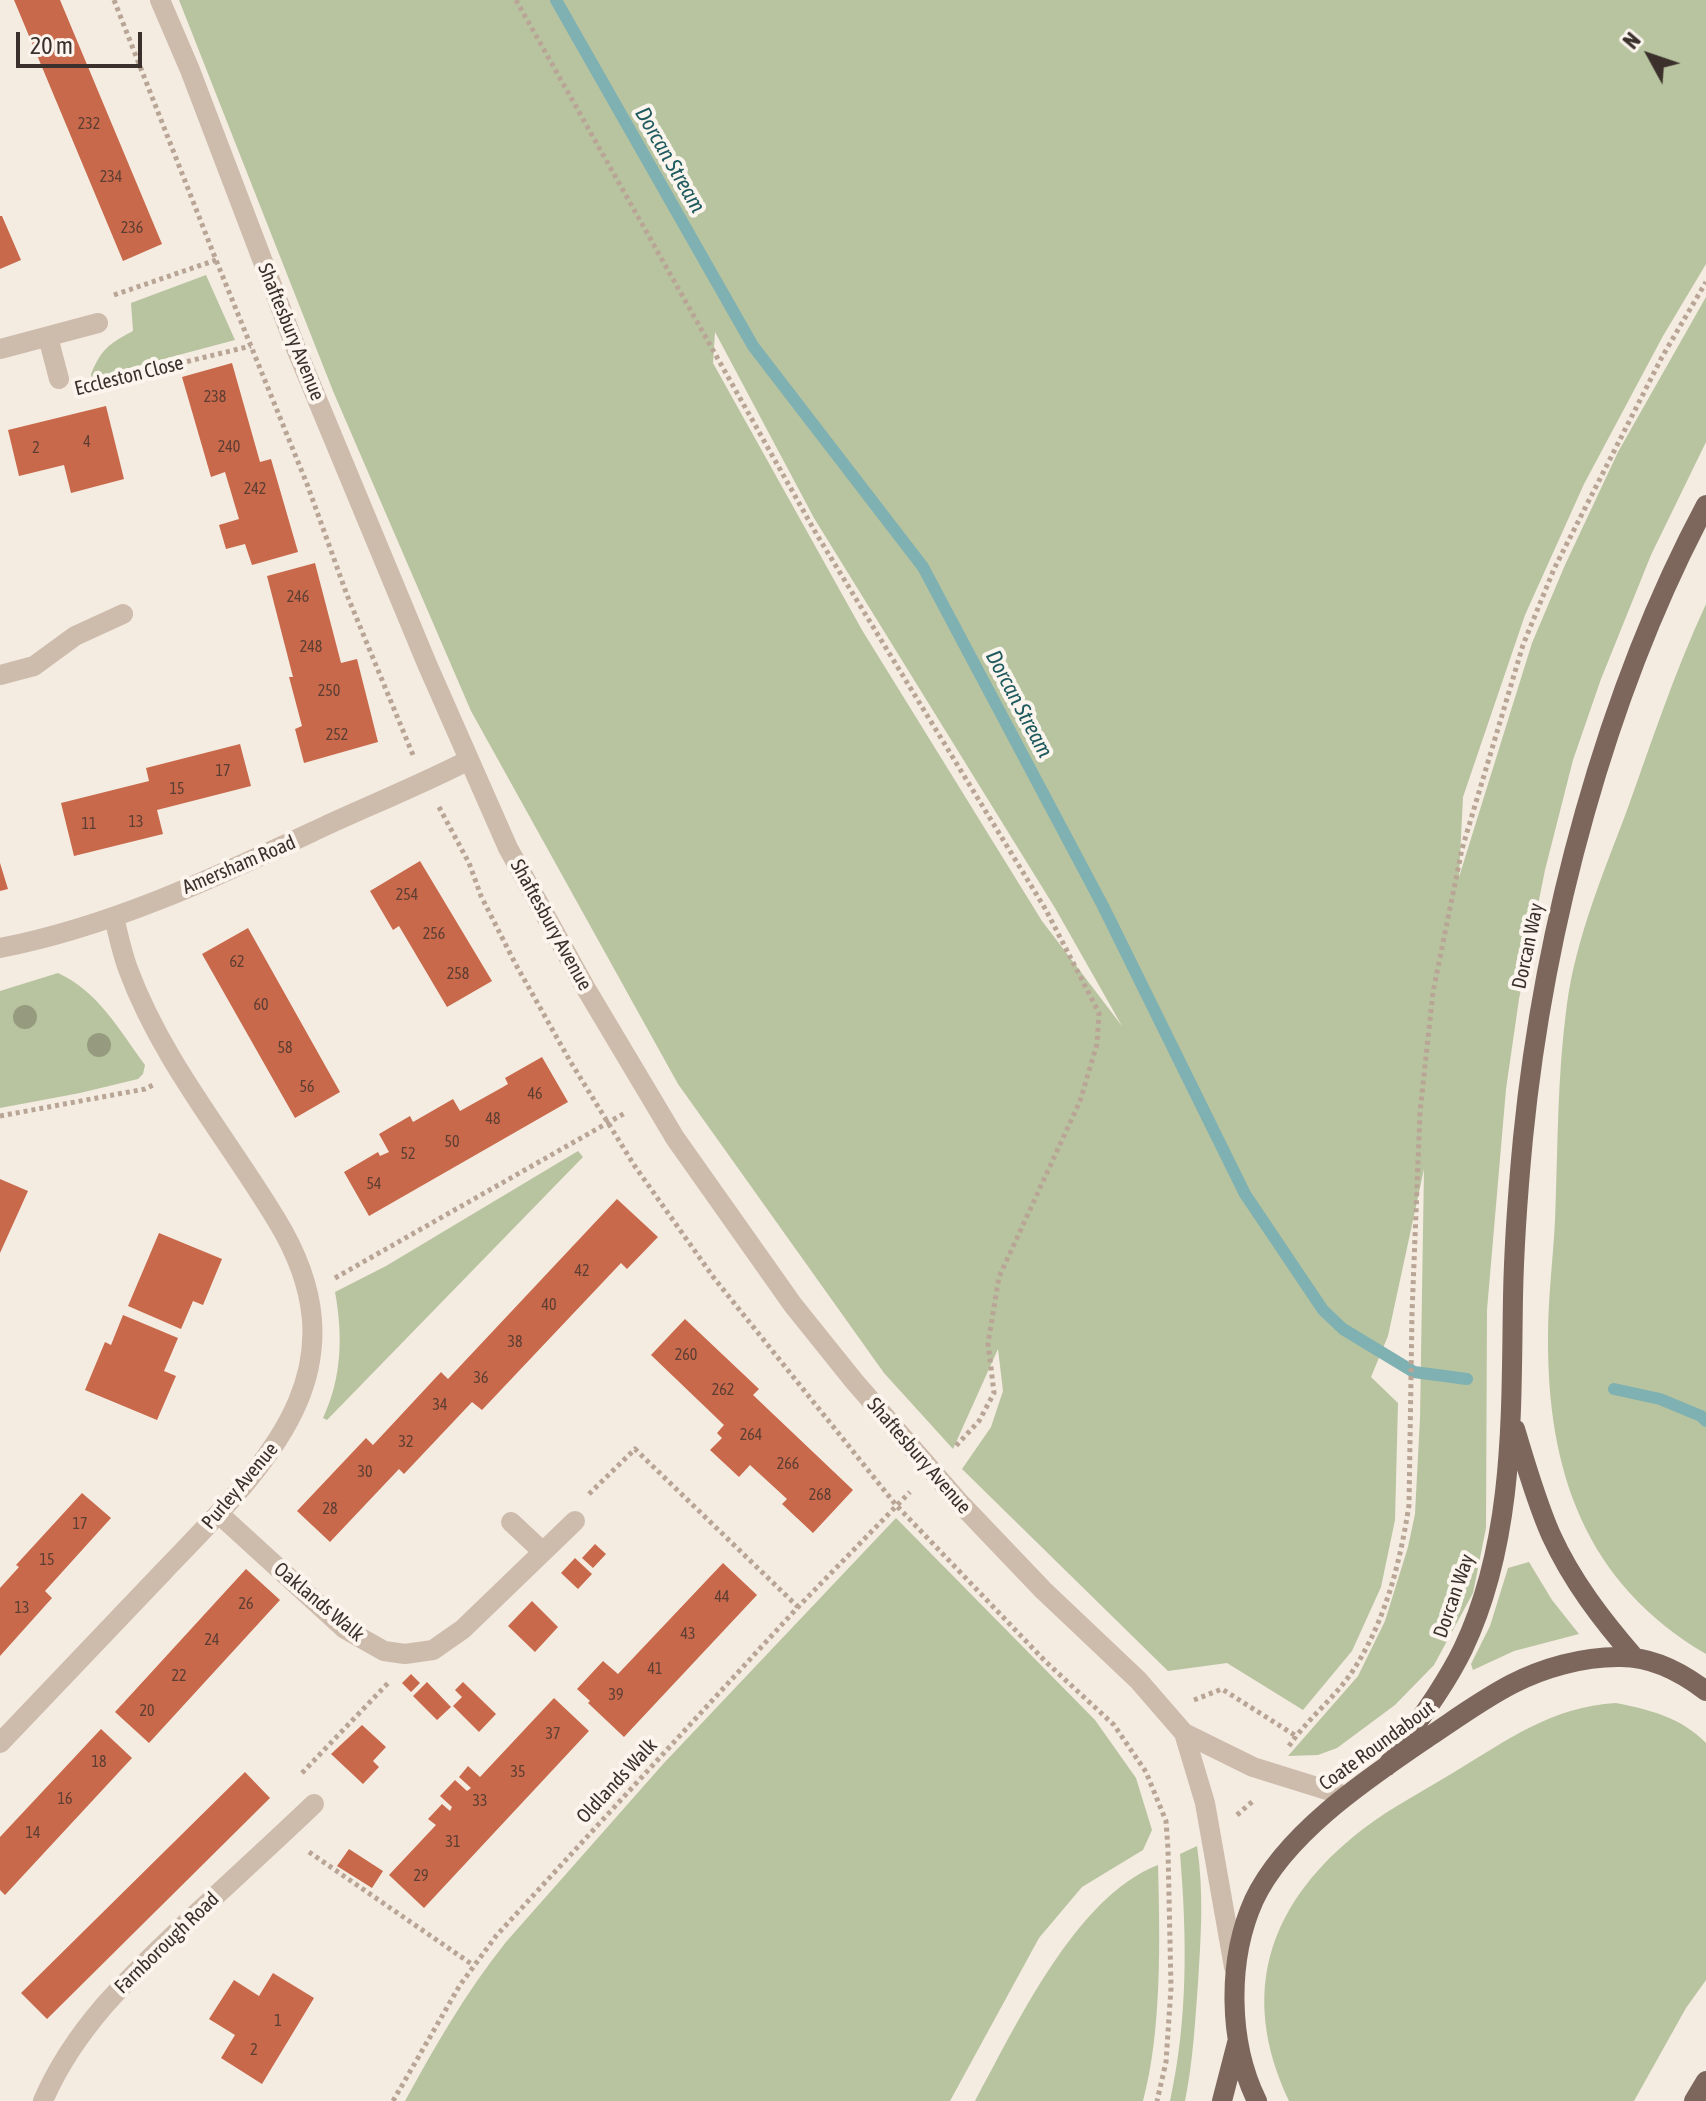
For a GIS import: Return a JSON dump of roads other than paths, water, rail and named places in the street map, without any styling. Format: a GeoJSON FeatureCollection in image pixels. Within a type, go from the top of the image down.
{"type":"FeatureCollection","features":[{"type":"Feature","properties":{"kind":"main road","name":"Dorcan Way"},"geometry":{"type":"LineString","coordinates":[[1387,1766],[1451,1670],[1477,1614],[1488,1580],[1499,1526],[1512,1422],[1513,1292],[1523,1139],[1549,957],[1601,761],[1626,687],[1659,604],[1706,505]]}},
{"type":"Feature","properties":{"kind":"main road","name":"Dorcan Way"},"geometry":{"type":"LineString","coordinates":[[1512,1422],[1544,1517],[1562,1557],[1586,1598],[1635,1658]]}},
{"type":"Feature","properties":{"kind":"main road","name":"Coate Roundabout"},"geometry":{"type":"LineString","coordinates":[[1257,2101],[1238,2038],[1234,2002],[1235,1978],[1246,1921],[1271,1872],[1346,1796],[1488,1698],[1514,1683],[1573,1662],[1619,1656],[1635,1658],[1676,1670],[1706,1691]]}},
{"type":"Feature","properties":{"kind":"main road"},"geometry":{"type":"LineString","coordinates":[[1676,1670],[1706,1679]]}},
{"type":"Feature","properties":{"kind":"main road"},"geometry":{"type":"LineString","coordinates":[[1222,2101],[1238,2038]]}},
{"type":"Feature","properties":{"kind":"main road"},"geometry":{"type":"LineString","coordinates":[[1694,2101],[1706,2081]]}},
{"type":"Feature","properties":{"kind":"street","name":"Shaftesbury Avenue"},"geometry":{"type":"LineString","coordinates":[[160,0],[190,70],[297,351],[508,848],[650,1098],[720,1205],[793,1305],[931,1471],[1043,1590],[1167,1711],[1184,1733],[1208,1815],[1235,1978]]}},
{"type":"Feature","properties":{"kind":"street"},"geometry":{"type":"LineString","coordinates":[[0,349],[98,323]]}},
{"type":"Feature","properties":{"kind":"street","name":"Eccleston Close"},"geometry":{"type":"LineString","coordinates":[[48,337],[59,379]]}},
{"type":"Feature","properties":{"kind":"street"},"geometry":{"type":"LineString","coordinates":[[0,675],[34,666],[75,636],[123,614]]}},
{"type":"Feature","properties":{"kind":"street","name":"Amersham Road"},"geometry":{"type":"LineString","coordinates":[[0,948],[36,941],[114,917],[236,868],[469,760]]}},
{"type":"Feature","properties":{"kind":"street","name":"Purley Avenue"},"geometry":{"type":"LineString","coordinates":[[0,1743],[219,1514],[270,1454],[293,1417],[314,1341],[306,1288],[295,1257],[278,1221],[179,1071],[155,1028],[127,967],[114,917]]}},
{"type":"Feature","properties":{"kind":"street","name":"Oaklands Walk"},"geometry":{"type":"LineString","coordinates":[[219,1514],[345,1629],[384,1651],[416,1653],[433,1650],[463,1629],[543,1552]]}},
{"type":"Feature","properties":{"kind":"street"},"geometry":{"type":"LineString","coordinates":[[511,1522],[543,1552],[575,1521]]}},
{"type":"Feature","properties":{"kind":"street","name":"Shaftesbury Avenue"},"geometry":{"type":"LineString","coordinates":[[1184,1733],[1253,1767],[1346,1796]]}},
{"type":"Feature","properties":{"kind":"street","name":"Farnborough Road"},"geometry":{"type":"LineString","coordinates":[[43,2101],[66,2055],[124,1982],[314,1804]]}},
{"type":"Feature","properties":{"kind":"waterway","name":"Dorcan Stream"},"geometry":{"type":"LineString","coordinates":[[556,0],[753,346],[923,567],[1103,906],[1245,1194],[1323,1310],[1343,1329],[1414,1372],[1467,1379]]}},
{"type":"Feature","properties":{"kind":"waterway","name":"Dorcan Stream"},"geometry":{"type":"LineString","coordinates":[[1614,1389],[1660,1399],[1706,1421]]}}]}
